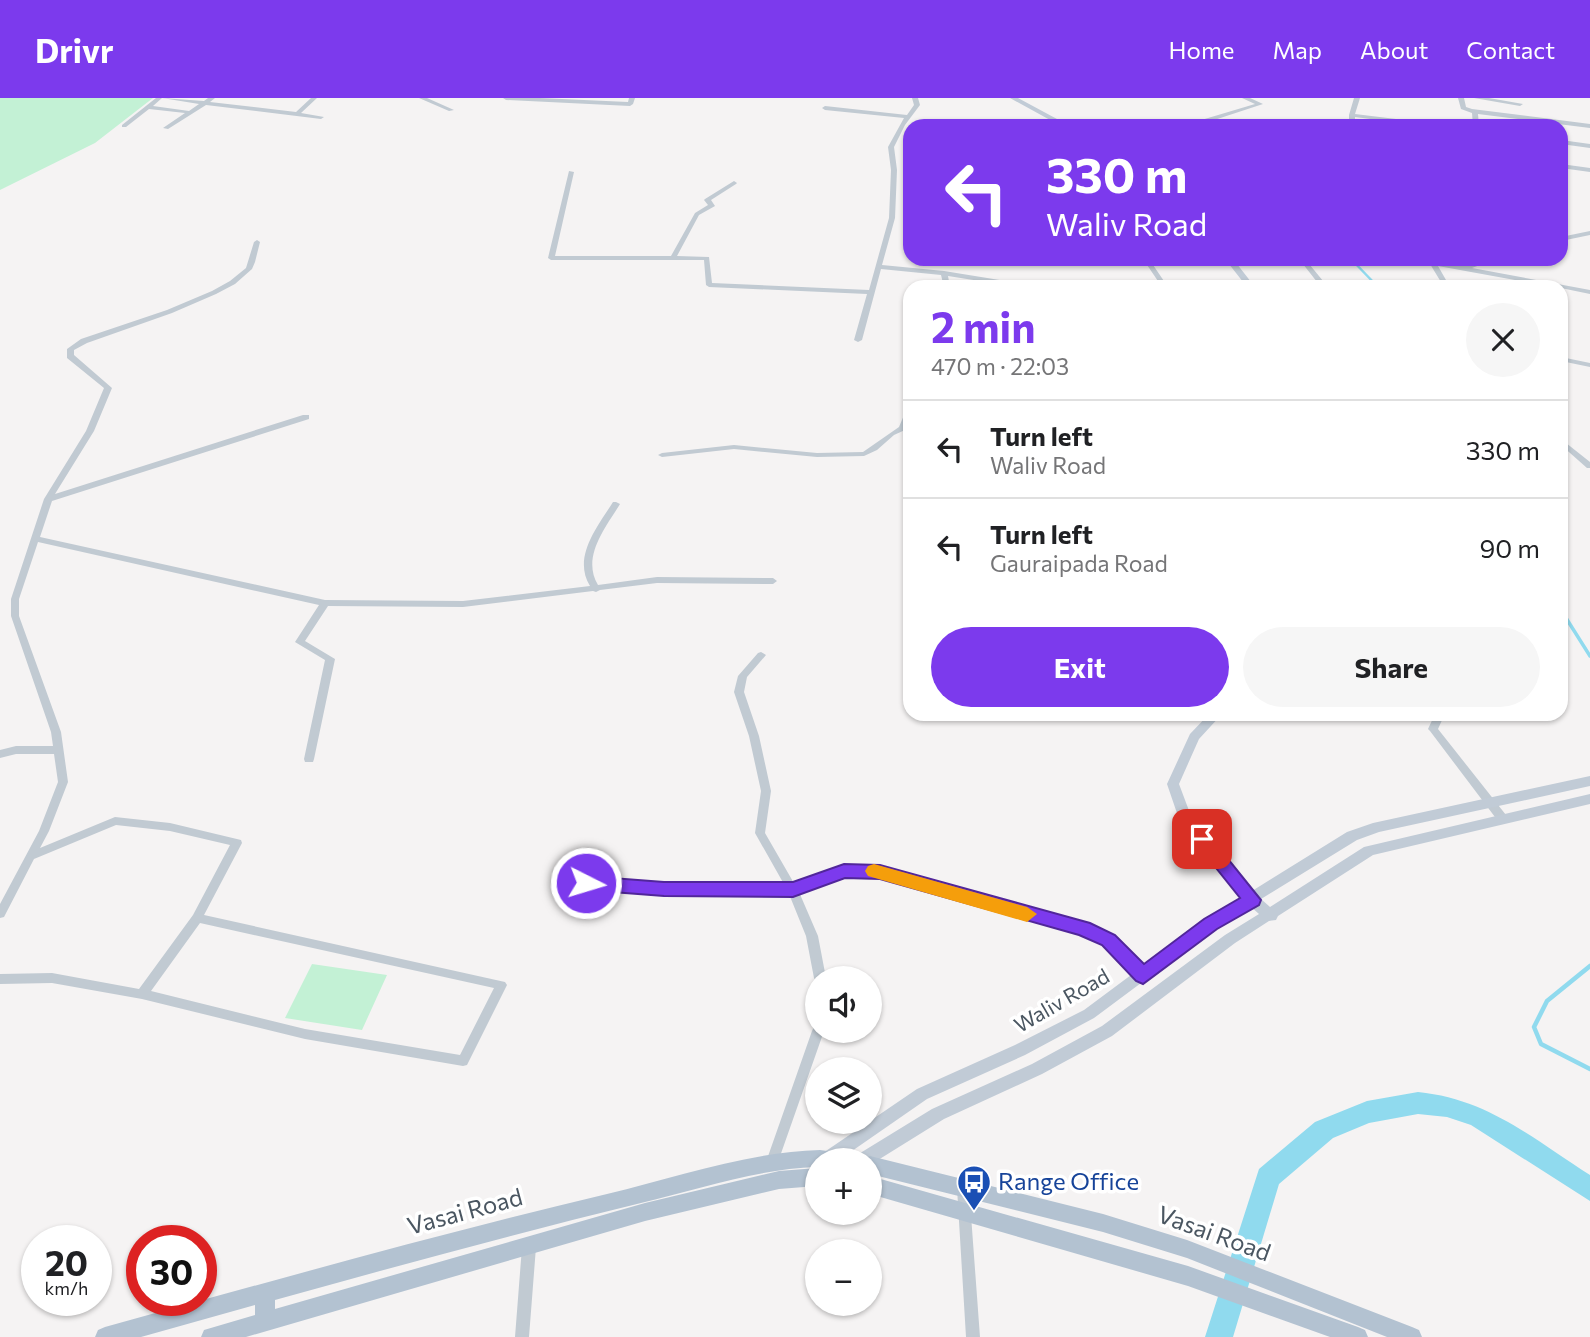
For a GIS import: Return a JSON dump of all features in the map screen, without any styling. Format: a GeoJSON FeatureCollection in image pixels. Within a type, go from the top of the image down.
{"type":"FeatureCollection","features":[{"type":"Feature","properties":{"kind":"main road"},"geometry":{"type":"LineString","coordinates":[[1017,98],[1054,119]]}},
{"type":"Feature","properties":{"kind":"main road"},"geometry":{"type":"LineString","coordinates":[[1234,266],[1246,280]]}},
{"type":"Feature","properties":{"kind":"main road"},"geometry":{"type":"LineString","coordinates":[[1209,721],[1194,737],[1173,784],[1185,818],[1252,900],[1270,916]]}},
{"type":"Feature","properties":{"kind":"main road","name":"Waliv Road"},"geometry":{"type":"LineString","coordinates":[[849,1148],[922,1094],[1020,1050],[1089,1014],[1210,924],[1352,836],[1489,802],[1590,781]]}},
{"type":"Feature","properties":{"kind":"main road"},"geometry":{"type":"LineString","coordinates":[[882,1148],[938,1114],[1037,1069],[1107,1031],[1230,939],[1369,851],[1590,799]]}},
{"type":"Feature","properties":{"kind":"main road","name":"Vasai Road"},"geometry":{"type":"LineString","coordinates":[[105,1337],[580,1208],[772,1163],[805,1166]]}},
{"type":"Feature","properties":{"kind":"main road","name":"Vasai Road"},"geometry":{"type":"LineString","coordinates":[[882,1168],[1103,1223],[1187,1249],[1358,1337]]}},
{"type":"Feature","properties":{"kind":"main road"},"geometry":{"type":"LineString","coordinates":[[211,1337],[645,1212],[805,1173]]}},
{"type":"Feature","properties":{"kind":"main road","name":"Vasai Road"},"geometry":{"type":"LineString","coordinates":[[882,1188],[965,1210],[1329,1320],[1412,1337]]}},
{"type":"Feature","properties":{"kind":"main road"},"geometry":{"type":"LineString","coordinates":[[264,1322],[266,1293]]}},
{"type":"Feature","properties":{"kind":"street"},"geometry":{"type":"LineString","coordinates":[[124,125],[159,98]]}},
{"type":"Feature","properties":{"kind":"street"},"geometry":{"type":"LineString","coordinates":[[165,98],[321,117]]}},
{"type":"Feature","properties":{"kind":"street"},"geometry":{"type":"LineString","coordinates":[[166,128],[212,98]]}},
{"type":"Feature","properties":{"kind":"street"},"geometry":{"type":"LineString","coordinates":[[296,115],[314,98]]}},
{"type":"Feature","properties":{"kind":"street"},"geometry":{"type":"LineString","coordinates":[[422,98],[451,110]]}},
{"type":"Feature","properties":{"kind":"street"},"geometry":{"type":"LineString","coordinates":[[506,98],[630,104],[632,98]]}},
{"type":"Feature","properties":{"kind":"street"},"geometry":{"type":"LineString","coordinates":[[824,108],[908,117],[918,105],[915,98]]}},
{"type":"Feature","properties":{"kind":"street"},"geometry":{"type":"LineString","coordinates":[[1212,119],[1260,104],[1245,98]]}},
{"type":"Feature","properties":{"kind":"street"},"geometry":{"type":"LineString","coordinates":[[1352,119],[1357,98]]}},
{"type":"Feature","properties":{"kind":"street"},"geometry":{"type":"LineString","coordinates":[[1461,98],[1463,108],[1536,119]]}},
{"type":"Feature","properties":{"kind":"street"},"geometry":{"type":"LineString","coordinates":[[1477,98],[1520,104]]}},
{"type":"Feature","properties":{"kind":"street"},"geometry":{"type":"LineString","coordinates":[[149,107],[188,112]]}},
{"type":"Feature","properties":{"kind":"street"},"geometry":{"type":"LineString","coordinates":[[1475,111],[1476,119]]}},
{"type":"Feature","properties":{"kind":"street"},"geometry":{"type":"LineString","coordinates":[[1352,115],[1383,119]]}},
{"type":"Feature","properties":{"kind":"street"},"geometry":{"type":"LineString","coordinates":[[1568,123],[1590,126]]}},
{"type":"Feature","properties":{"kind":"street"},"geometry":{"type":"LineString","coordinates":[[858,340],[892,218],[894,170],[891,147],[903,126]]}},
{"type":"Feature","properties":{"kind":"street"},"geometry":{"type":"LineString","coordinates":[[1568,143],[1590,146]]}},
{"type":"Feature","properties":{"kind":"street"},"geometry":{"type":"LineString","coordinates":[[1568,167],[1590,170]]}},
{"type":"Feature","properties":{"kind":"street"},"geometry":{"type":"LineString","coordinates":[[572,172],[551,258],[707,258],[709,285],[872,292]]}},
{"type":"Feature","properties":{"kind":"street"},"geometry":{"type":"LineString","coordinates":[[673,258],[697,214],[712,206],[707,200],[734,183]]}},
{"type":"Feature","properties":{"kind":"street"},"geometry":{"type":"LineString","coordinates":[[1568,238],[1590,233]]}},
{"type":"Feature","properties":{"kind":"street"},"geometry":{"type":"LineString","coordinates":[[0,914],[31,856],[63,782],[56,732],[15,616],[15,599],[48,499],[90,431],[108,388],[70,356],[71,349],[84,341],[209,294],[234,281],[247,271],[257,242]]}},
{"type":"Feature","properties":{"kind":"street"},"geometry":{"type":"LineString","coordinates":[[1308,266],[1320,280]]}},
{"type":"Feature","properties":{"kind":"street"},"geometry":{"type":"LineString","coordinates":[[1452,266],[1527,280]]}},
{"type":"Feature","properties":{"kind":"street"},"geometry":{"type":"LineString","coordinates":[[1464,268],[1470,266]]}},
{"type":"Feature","properties":{"kind":"street"},"geometry":{"type":"LineString","coordinates":[[879,267],[987,280]]}},
{"type":"Feature","properties":{"kind":"street"},"geometry":{"type":"LineString","coordinates":[[944,273],[946,280]]}},
{"type":"Feature","properties":{"kind":"street"},"geometry":{"type":"LineString","coordinates":[[1568,288],[1590,292]]}},
{"type":"Feature","properties":{"kind":"street"},"geometry":{"type":"LineString","coordinates":[[1568,360],[1590,365]]}},
{"type":"Feature","properties":{"kind":"street"},"geometry":{"type":"LineString","coordinates":[[48,499],[306,417]]}},
{"type":"Feature","properties":{"kind":"street"},"geometry":{"type":"LineString","coordinates":[[662,455],[734,447],[817,455],[864,454],[872,451],[889,433],[903,426]]}},
{"type":"Feature","properties":{"kind":"street"},"geometry":{"type":"LineString","coordinates":[[1568,447],[1588,464]]}},
{"type":"Feature","properties":{"kind":"street"},"geometry":{"type":"LineString","coordinates":[[596,589],[586,570],[588,553],[616,504]]}},
{"type":"Feature","properties":{"kind":"street"},"geometry":{"type":"LineString","coordinates":[[37,539],[325,603],[463,604],[657,580],[773,582]]}},
{"type":"Feature","properties":{"kind":"street"},"geometry":{"type":"LineString","coordinates":[[309,759],[330,659],[300,642],[325,603]]}},
{"type":"Feature","properties":{"kind":"street"},"geometry":{"type":"LineString","coordinates":[[761,655],[743,676],[739,692],[754,736],[766,791],[760,833],[793,890],[812,936],[818,966]]}},
{"type":"Feature","properties":{"kind":"street"},"geometry":{"type":"LineString","coordinates":[[1437,721],[1433,729],[1503,818]]}},
{"type":"Feature","properties":{"kind":"street"},"geometry":{"type":"LineString","coordinates":[[0,754],[16,750],[59,750]]}},
{"type":"Feature","properties":{"kind":"street"},"geometry":{"type":"LineString","coordinates":[[31,856],[115,821],[170,827],[237,843],[197,918],[142,994]]}},
{"type":"Feature","properties":{"kind":"street"},"geometry":{"type":"LineString","coordinates":[[586,883],[664,889],[793,890],[844,871],[880,872],[1084,929],[1109,940],[1143,976]]}},
{"type":"Feature","properties":{"kind":"street"},"geometry":{"type":"LineString","coordinates":[[0,979],[52,978],[142,994],[305,1034],[463,1061],[501,985],[197,918]]}},
{"type":"Feature","properties":{"kind":"street"},"geometry":{"type":"LineString","coordinates":[[772,1163],[814,1043]]}},
{"type":"Feature","properties":{"kind":"street"},"geometry":{"type":"LineString","coordinates":[[964,1188],[973,1337]]}},
{"type":"Feature","properties":{"kind":"street"},"geometry":{"type":"LineString","coordinates":[[522,1337],[529,1247]]}},
{"type":"Feature","properties":{"kind":"green space"},"geometry":{"type":"Polygon","coordinates":[[[0,98],[153,98],[95,143],[0,190],[0,98]]]}},
{"type":"Feature","properties":{"kind":"green space"},"geometry":{"type":"Polygon","coordinates":[[[312,964],[387,975],[362,1030],[285,1018],[312,964]]]}},
{"type":"Feature","properties":{"kind":"waterway"},"geometry":{"type":"LineString","coordinates":[[1358,266],[1371,280]]}},
{"type":"Feature","properties":{"kind":"waterway"},"geometry":{"type":"LineString","coordinates":[[1568,621],[1590,656]]}},
{"type":"Feature","properties":{"kind":"waterway"},"geometry":{"type":"LineString","coordinates":[[1590,966],[1547,1001],[1534,1027],[1541,1044],[1590,1069]]}},
{"type":"Feature","properties":{"kind":"waterway"},"geometry":{"type":"LineString","coordinates":[[1219,1337],[1268,1177],[1324,1130],[1367,1112],[1418,1103],[1447,1106],[1478,1116],[1590,1189]]}},
{"type":"Feature","properties":{"kind":"waterway"},"geometry":{"type":"LineString","coordinates":[[1583,1184],[1590,1182]]}},
{"type":"Feature","properties":{"kind":"slow traffic"},"geometry":{"type":"LineString","coordinates":[[874,871],[1027,914]]}},
{"type":"Feature","properties":{"kind":"place","name":"Range Office"},"geometry":{"type":"Point","coordinates":[974,1212]}},
{"type":"Feature","properties":{"kind":"route"},"geometry":{"type":"LineString","coordinates":[[586,883],[664,889],[793,890],[844,871],[862,869],[880,872],[1084,929],[1109,940],[1143,976],[1210,924],[1252,900],[1202,839]]}}]}
